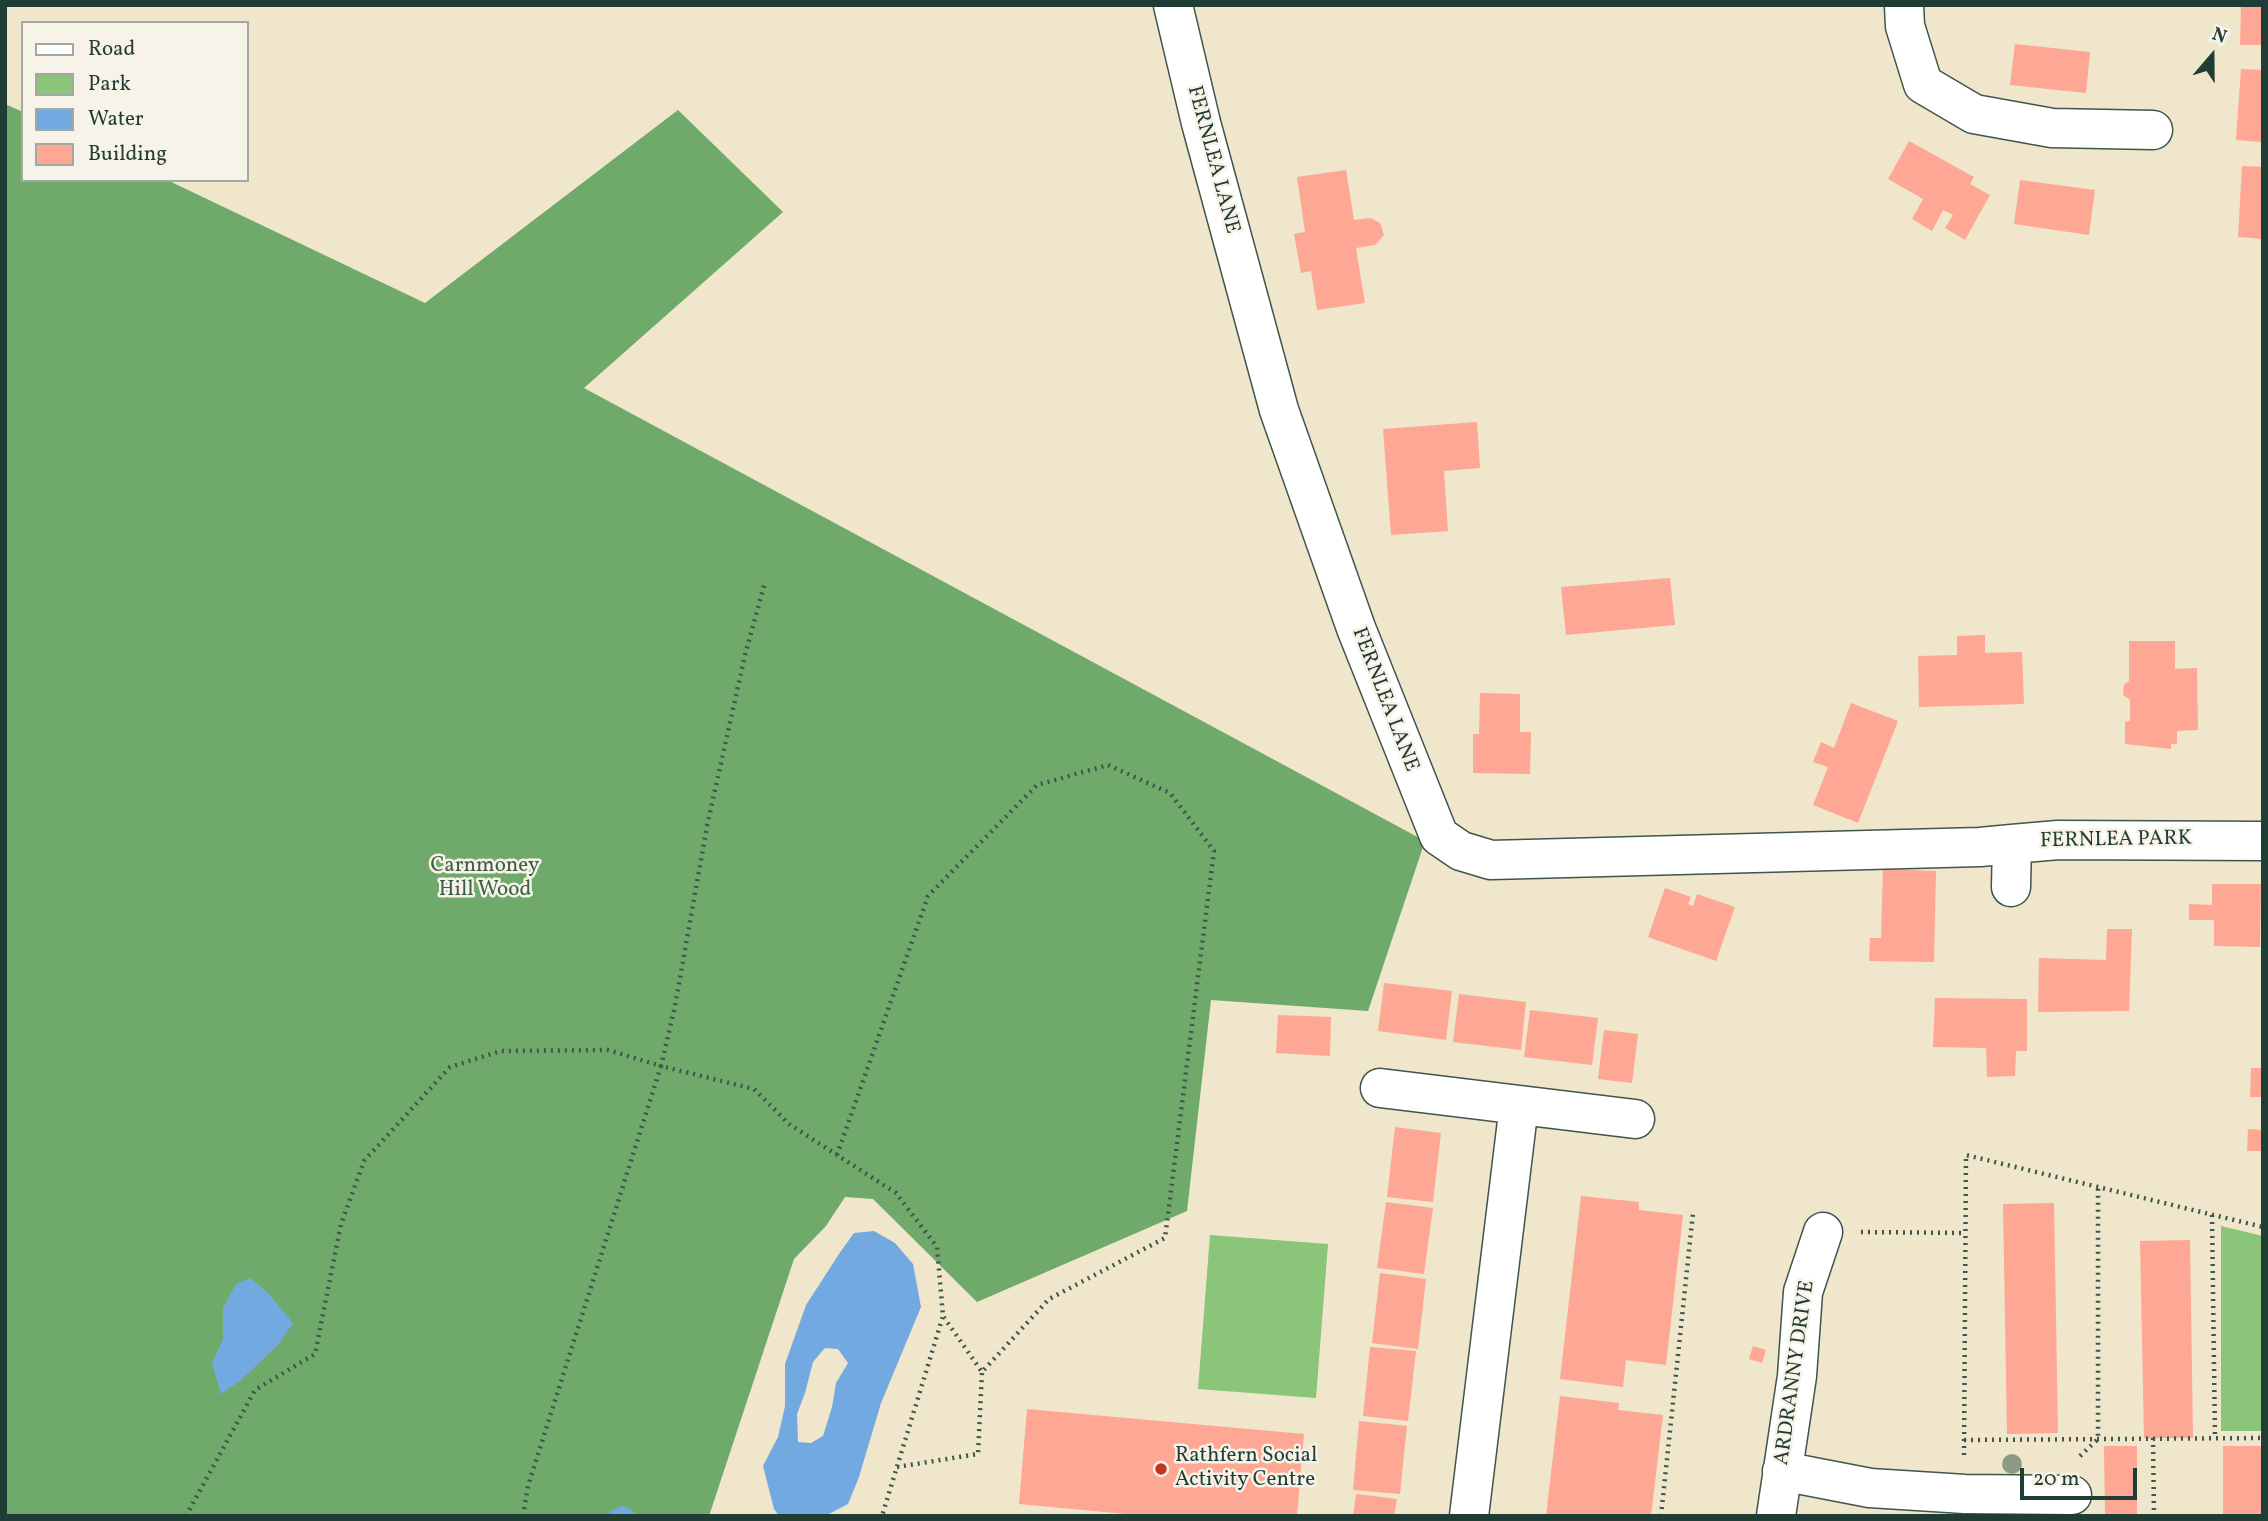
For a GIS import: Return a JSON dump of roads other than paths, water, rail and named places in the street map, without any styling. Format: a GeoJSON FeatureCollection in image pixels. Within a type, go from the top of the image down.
{"type":"FeatureCollection","features":[{"type":"Feature","properties":{"kind":"street","name":"FERNLEA LANE"},"geometry":{"type":"LineString","coordinates":[[1173,5],[1201,123],[1279,410],[1356,628],[1439,836],[1461,851],[1491,860],[2012,844]]}},
{"type":"Feature","properties":{"kind":"street"},"geometry":{"type":"LineString","coordinates":[[1904,5],[1905,26],[1923,84],[1974,114],[2052,128],[2153,130]]}},
{"type":"Feature","properties":{"kind":"street","name":"FERNLEA PARK"},"geometry":{"type":"LineString","coordinates":[[2011,887],[2012,844],[2059,840],[2263,841]]}},
{"type":"Feature","properties":{"kind":"street"},"geometry":{"type":"LineString","coordinates":[[1380,1088],[1635,1119]]}},
{"type":"Feature","properties":{"kind":"street"},"geometry":{"type":"LineString","coordinates":[[1469,1516],[1518,1105]]}},
{"type":"Feature","properties":{"kind":"street","name":"ARDRANNY DRIVE"},"geometry":{"type":"LineString","coordinates":[[1776,1516],[1797,1376],[1803,1292],[1822,1231]]}},
{"type":"Feature","properties":{"kind":"street"},"geometry":{"type":"LineString","coordinates":[[1782,1471],[1870,1488],[1965,1494],[2079,1479]]}},
{"type":"Feature","properties":{"kind":"water"},"geometry":{"type":"Polygon","coordinates":[[[874,1231],[895,1243],[913,1264],[921,1307],[881,1403],[848,1504],[825,1516],[779,1516],[774,1509],[763,1466],[778,1437],[785,1406],[785,1364],[806,1305],[854,1233],[874,1231]],[[825,1348],[813,1362],[797,1414],[798,1442],[811,1443],[823,1436],[836,1383],[848,1363],[838,1349],[825,1348]]]}},
{"type":"Feature","properties":{"kind":"water"},"geometry":{"type":"Polygon","coordinates":[[[250,1278],[268,1293],[293,1323],[278,1345],[240,1381],[221,1394],[212,1363],[223,1339],[223,1308],[236,1284],[250,1278]]]}},
{"type":"Feature","properties":{"kind":"water"},"geometry":{"type":"Polygon","coordinates":[[[622,1506],[630,1508],[637,1516],[607,1516],[612,1510],[622,1506]]]}},
{"type":"Feature","properties":{"kind":"place","name":"Rathfern Social Activity Centre"},"geometry":{"type":"Point","coordinates":[1161,1469]}},
{"type":"Feature","properties":{"kind":"park label","name":"Carnmoney Hill Wood"},"geometry":{"type":"Point","coordinates":[485,879]}}]}
